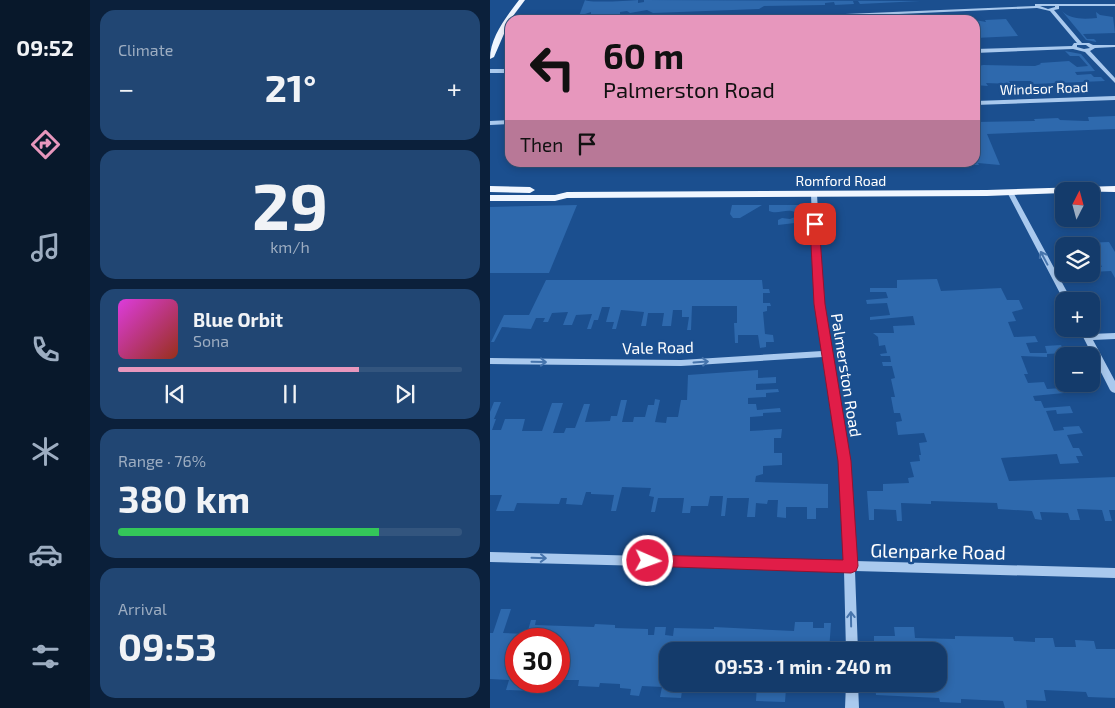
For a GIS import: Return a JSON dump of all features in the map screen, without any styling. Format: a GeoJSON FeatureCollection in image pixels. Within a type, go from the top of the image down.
{"type":"FeatureCollection","features":[{"type":"Feature","properties":{"kind":"main road"},"geometry":{"type":"LineString","coordinates":[[512,15],[522,0]]}},
{"type":"Feature","properties":{"kind":"main road"},"geometry":{"type":"LineString","coordinates":[[490,57],[505,26]]}},
{"type":"Feature","properties":{"kind":"main road","name":"Romford Road"},"geometry":{"type":"LineString","coordinates":[[490,189],[558,191],[567,195]]}},
{"type":"Feature","properties":{"kind":"main road","name":"Romford Road"},"geometry":{"type":"LineString","coordinates":[[490,198],[555,198],[567,195],[1011,195],[1115,189]]}},
{"type":"Feature","properties":{"kind":"street"},"geometry":{"type":"LineString","coordinates":[[1037,7],[1044,2],[1054,8],[1081,44]]}},
{"type":"Feature","properties":{"kind":"street"},"geometry":{"type":"LineString","coordinates":[[847,15],[1115,4]]}},
{"type":"Feature","properties":{"kind":"street"},"geometry":{"type":"LineString","coordinates":[[1074,47],[1081,44],[1115,46]]}},
{"type":"Feature","properties":{"kind":"street"},"geometry":{"type":"LineString","coordinates":[[1087,51],[1092,49],[1092,46]]}},
{"type":"Feature","properties":{"kind":"street"},"geometry":{"type":"LineString","coordinates":[[980,51],[1074,47],[1087,51],[1115,82]]}},
{"type":"Feature","properties":{"kind":"street"},"geometry":{"type":"LineString","coordinates":[[490,71],[505,71]]}},
{"type":"Feature","properties":{"kind":"street","name":"Windsor Road"},"geometry":{"type":"LineString","coordinates":[[980,103],[1115,98]]}},
{"type":"Feature","properties":{"kind":"street"},"geometry":{"type":"LineString","coordinates":[[490,123],[505,122]]}},
{"type":"Feature","properties":{"kind":"street","name":"Palmerston Road"},"geometry":{"type":"LineString","coordinates":[[814,194],[820,304],[826,354],[845,461],[851,566],[852,642]]}},
{"type":"Feature","properties":{"kind":"street"},"geometry":{"type":"LineString","coordinates":[[1011,195],[1063,292]]}},
{"type":"Feature","properties":{"kind":"street"},"geometry":{"type":"LineString","coordinates":[[1100,334],[1115,336]]}},
{"type":"Feature","properties":{"kind":"street"},"geometry":{"type":"LineString","coordinates":[[1087,337],[1115,390]]}},
{"type":"Feature","properties":{"kind":"street","name":"Vale Road"},"geometry":{"type":"LineString","coordinates":[[490,362],[681,363],[826,354]]}},
{"type":"Feature","properties":{"kind":"street","name":"Glenparke Road"},"geometry":{"type":"LineString","coordinates":[[490,557],[1115,573]]}},
{"type":"Feature","properties":{"kind":"street"},"geometry":{"type":"LineString","coordinates":[[852,692],[852,708]]}},
{"type":"Feature","properties":{"kind":"shaded area"},"geometry":{"type":"Polygon","coordinates":[[[585,0],[601,2],[638,0],[638,3],[644,2],[644,0],[920,1],[860,4],[858,1],[853,1],[854,4],[835,5],[834,2],[825,3],[825,5],[764,6],[759,9],[653,13],[647,10],[630,13],[627,11],[620,12],[620,14],[591,15],[591,12],[579,15],[585,0]]]}},
{"type":"Feature","properties":{"kind":"shaded area"},"geometry":{"type":"Polygon","coordinates":[[[1062,11],[1069,16],[1078,18],[1097,18],[1096,12],[1100,15],[1113,17],[1115,33],[1083,34],[1087,39],[1094,39],[1097,42],[1086,40],[1062,11]]]}},
{"type":"Feature","properties":{"kind":"shaded area"},"geometry":{"type":"Polygon","coordinates":[[[1006,19],[1018,36],[980,38],[980,21],[986,22],[985,20],[1006,19]]]}},
{"type":"Feature","properties":{"kind":"shaded area"},"geometry":{"type":"Polygon","coordinates":[[[1065,51],[1081,54],[1095,71],[1075,72],[1077,75],[1091,74],[1094,77],[1101,77],[1105,81],[1033,84],[1031,81],[1009,81],[1011,84],[986,83],[988,86],[980,85],[980,66],[983,65],[1035,66],[1040,63],[1069,61],[1077,67],[1088,66],[1079,56],[1070,56],[1065,51]]]}},
{"type":"Feature","properties":{"kind":"shaded area"},"geometry":{"type":"Polygon","coordinates":[[[1115,116],[1115,129],[987,134],[1000,165],[980,163],[980,122],[1035,121],[1034,119],[1058,118],[1060,120],[1089,121],[1088,117],[1115,116]]]}},
{"type":"Feature","properties":{"kind":"shaded area"},"geometry":{"type":"Polygon","coordinates":[[[577,205],[549,273],[490,273],[490,207],[577,205]]]}},
{"type":"Feature","properties":{"kind":"shaded area"},"geometry":{"type":"Polygon","coordinates":[[[732,205],[762,205],[740,218],[733,218],[730,214],[732,205]]]}},
{"type":"Feature","properties":{"kind":"shaded area"},"geometry":{"type":"Polygon","coordinates":[[[769,205],[803,205],[803,222],[778,225],[778,220],[782,218],[790,219],[795,217],[795,212],[772,212],[769,211],[769,205]]]}},
{"type":"Feature","properties":{"kind":"shaded area"},"geometry":{"type":"Polygon","coordinates":[[[1100,242],[1109,242],[1115,252],[1115,278],[1111,271],[1100,272],[1100,267],[1102,267],[1100,262],[1100,242]]]}},
{"type":"Feature","properties":{"kind":"shaded area"},"geometry":{"type":"Polygon","coordinates":[[[937,279],[941,291],[1001,288],[1007,300],[1019,300],[1023,309],[1012,312],[1016,321],[1008,322],[1014,337],[1035,336],[1038,342],[1026,343],[1030,353],[1047,353],[1045,346],[1061,345],[1062,347],[1055,347],[1055,354],[1047,354],[1047,357],[1021,356],[1028,374],[1024,374],[1028,383],[1044,382],[1047,389],[1055,388],[1055,392],[1064,392],[1033,396],[1035,401],[1041,401],[1044,408],[1070,406],[1073,413],[1057,414],[1056,410],[1046,411],[1054,431],[1064,430],[1063,427],[1079,426],[1083,433],[1067,435],[1073,448],[1079,448],[1083,456],[1076,456],[1079,463],[1060,464],[1057,454],[1001,458],[1009,481],[1115,477],[1115,510],[1109,510],[1112,521],[1105,521],[1102,510],[1077,509],[1080,520],[1070,520],[1068,513],[1040,512],[1042,520],[1035,519],[1032,511],[998,509],[997,503],[931,501],[931,504],[901,503],[902,521],[897,521],[896,510],[874,509],[874,520],[869,520],[867,491],[883,491],[883,484],[909,483],[908,478],[914,477],[910,462],[920,461],[919,443],[927,442],[924,433],[898,435],[896,422],[902,421],[900,413],[894,413],[891,397],[895,397],[891,379],[895,378],[892,366],[883,366],[882,362],[891,362],[890,356],[881,356],[880,354],[887,353],[885,345],[879,346],[878,337],[873,333],[894,333],[893,326],[915,325],[913,316],[870,320],[870,317],[890,315],[887,303],[867,304],[866,300],[888,298],[886,292],[870,292],[870,288],[897,288],[897,280],[937,279]]]}},
{"type":"Feature","properties":{"kind":"shaded area"},"geometry":{"type":"Polygon","coordinates":[[[546,280],[762,280],[763,289],[769,289],[770,293],[763,293],[763,303],[770,303],[771,306],[767,306],[767,311],[763,312],[765,334],[773,335],[774,342],[766,342],[766,347],[760,348],[758,335],[738,335],[738,343],[735,343],[734,323],[737,323],[737,306],[692,306],[691,330],[687,330],[689,317],[682,317],[682,310],[673,310],[671,326],[662,326],[664,313],[648,313],[646,326],[641,326],[644,312],[621,310],[616,329],[612,329],[614,322],[606,322],[610,307],[602,307],[598,320],[594,320],[591,329],[587,329],[592,314],[576,315],[572,325],[563,325],[568,312],[552,313],[548,322],[543,322],[545,318],[536,318],[531,329],[502,327],[494,342],[491,342],[504,315],[529,315],[546,280]]]}},
{"type":"Feature","properties":{"kind":"shaded area"},"geometry":{"type":"Polygon","coordinates":[[[758,370],[758,378],[776,377],[776,383],[756,384],[756,390],[778,389],[779,392],[766,393],[766,397],[748,398],[748,404],[756,404],[757,410],[780,408],[781,412],[763,413],[763,416],[750,417],[750,431],[782,429],[781,438],[774,438],[774,453],[782,453],[782,465],[763,466],[763,474],[756,476],[755,482],[828,484],[828,508],[816,508],[816,519],[807,519],[807,507],[786,507],[786,518],[777,517],[778,500],[768,500],[767,504],[756,503],[755,517],[747,517],[749,498],[727,498],[725,516],[721,516],[723,496],[710,496],[708,506],[691,506],[690,513],[682,513],[684,498],[658,498],[655,512],[651,512],[654,497],[649,496],[651,488],[622,487],[616,511],[611,511],[614,495],[586,492],[582,505],[566,504],[567,498],[561,498],[559,504],[517,503],[514,511],[496,511],[502,495],[490,495],[490,412],[494,402],[501,402],[492,430],[501,430],[505,419],[525,419],[522,431],[542,431],[552,403],[563,403],[553,433],[564,433],[566,428],[575,428],[584,404],[590,404],[585,422],[610,421],[611,416],[617,416],[621,400],[627,400],[622,422],[633,422],[634,417],[645,417],[648,405],[654,405],[655,399],[660,400],[655,422],[666,423],[667,417],[678,417],[681,400],[687,400],[688,375],[758,370]]]}},
{"type":"Feature","properties":{"kind":"shaded area"},"geometry":{"type":"Polygon","coordinates":[[[501,609],[511,609],[503,633],[505,633],[505,680],[490,679],[490,633],[493,633],[501,609]]]}},
{"type":"Feature","properties":{"kind":"shaded area"},"geometry":{"type":"Polygon","coordinates":[[[531,620],[536,620],[535,625],[594,627],[595,624],[615,625],[615,628],[648,629],[648,635],[654,635],[655,627],[666,627],[665,635],[673,636],[674,628],[714,629],[714,627],[794,631],[795,622],[813,622],[813,628],[824,628],[824,623],[831,623],[830,642],[659,642],[659,687],[642,686],[639,696],[630,695],[631,689],[620,688],[620,684],[600,683],[599,687],[578,686],[579,680],[570,680],[570,628],[529,628],[531,620]]]}},
{"type":"Feature","properties":{"kind":"shaded area"},"geometry":{"type":"Polygon","coordinates":[[[894,627],[914,627],[915,638],[955,639],[955,636],[1013,637],[1014,641],[1035,642],[1035,638],[1053,638],[1055,647],[1076,647],[1075,640],[1094,641],[1096,649],[1115,649],[1115,698],[1088,697],[1086,692],[1044,690],[1046,701],[1026,700],[1027,708],[1005,708],[1003,701],[961,699],[961,703],[940,702],[939,698],[876,695],[876,692],[947,692],[947,642],[874,642],[874,636],[895,636],[894,627]]]}},
{"type":"Feature","properties":{"kind":"shaded area"},"geometry":{"type":"Polygon","coordinates":[[[661,692],[682,692],[681,698],[660,697],[661,692]]]}},
{"type":"Feature","properties":{"kind":"shaded area"},"geometry":{"type":"Polygon","coordinates":[[[757,692],[786,692],[785,702],[756,701],[757,692]]]}},
{"type":"Feature","properties":{"kind":"route"},"geometry":{"type":"LineString","coordinates":[[648,561],[851,566],[845,461],[826,354],[820,304],[815,224]]}}]}
